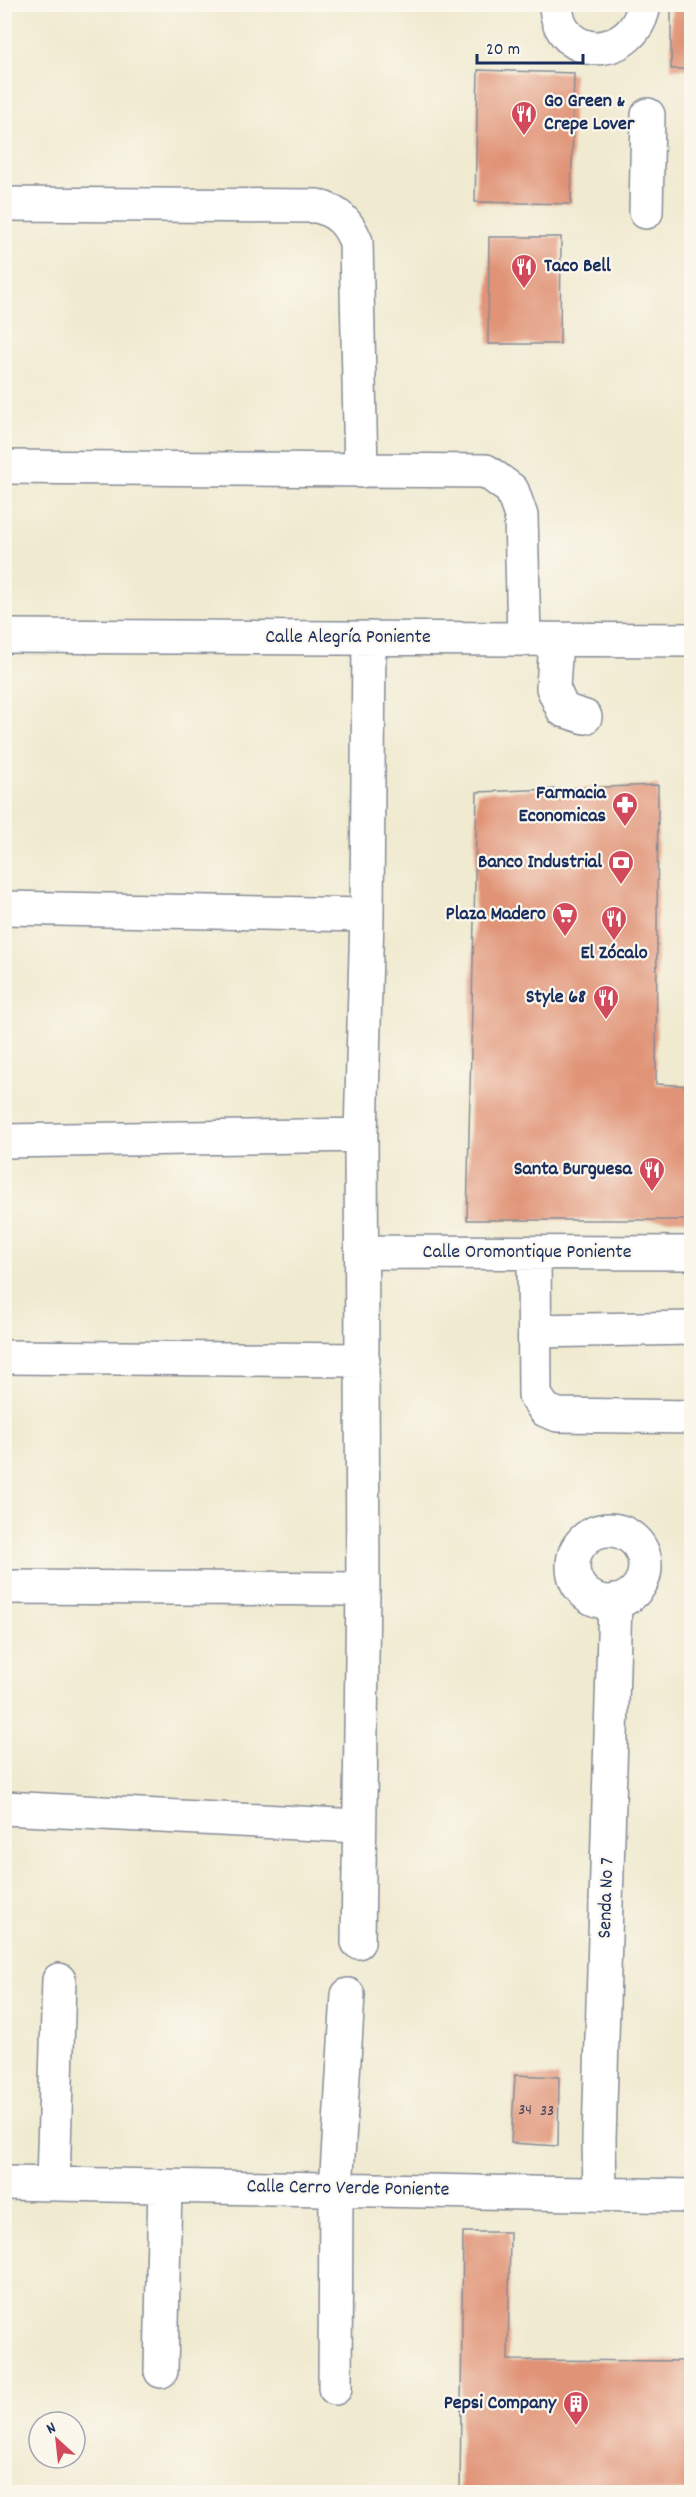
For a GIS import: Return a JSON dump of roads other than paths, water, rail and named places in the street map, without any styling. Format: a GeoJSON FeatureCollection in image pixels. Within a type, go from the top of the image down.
{"type":"FeatureCollection","features":[{"type":"Feature","properties":{"kind":"street"},"geometry":{"type":"LineString","coordinates":[[556,4],[556,21],[564,33],[586,47],[599,48],[625,40],[642,20],[644,4]]}},
{"type":"Feature","properties":{"kind":"street"},"geometry":{"type":"LineString","coordinates":[[646,212],[648,115]]}},
{"type":"Feature","properties":{"kind":"street"},"geometry":{"type":"LineString","coordinates":[[4,204],[317,206],[331,210],[342,218],[351,229],[356,242],[361,471]]}},
{"type":"Feature","properties":{"kind":"street"},"geometry":{"type":"LineString","coordinates":[[4,467],[486,471],[512,490],[521,516],[524,638]]}},
{"type":"Feature","properties":{"kind":"street","name":"Calle Alegría Poniente"},"geometry":{"type":"LineString","coordinates":[[4,636],[692,640]]}},
{"type":"Feature","properties":{"kind":"street"},"geometry":{"type":"LineString","coordinates":[[358,1942],[363,1589],[361,1135],[368,915],[369,638]]}},
{"type":"Feature","properties":{"kind":"street"},"geometry":{"type":"LineString","coordinates":[[556,640],[553,688],[563,710],[585,717]]}},
{"type":"Feature","properties":{"kind":"street"},"geometry":{"type":"LineString","coordinates":[[4,908],[368,915]]}},
{"type":"Feature","properties":{"kind":"street"},"geometry":{"type":"LineString","coordinates":[[4,1141],[361,1135]]}},
{"type":"Feature","properties":{"kind":"street","name":"Calle Oromontique Poniente"},"geometry":{"type":"LineString","coordinates":[[362,1252],[692,1253]]}},
{"type":"Feature","properties":{"kind":"street"},"geometry":{"type":"LineString","coordinates":[[534,1253],[535,1395],[545,1410],[558,1415],[692,1417]]}},
{"type":"Feature","properties":{"kind":"street"},"geometry":{"type":"LineString","coordinates":[[535,1331],[692,1328]]}},
{"type":"Feature","properties":{"kind":"street"},"geometry":{"type":"LineString","coordinates":[[4,1357],[363,1360]]}},
{"type":"Feature","properties":{"kind":"street"},"geometry":{"type":"LineString","coordinates":[[4,1587],[363,1589]]}},
{"type":"Feature","properties":{"kind":"street","name":"Senda No 7"},"geometry":{"type":"LineString","coordinates":[[600,2194],[599,2139],[615,1601]]}},
{"type":"Feature","properties":{"kind":"street"},"geometry":{"type":"LineString","coordinates":[[4,1808],[358,1826]]}},
{"type":"Feature","properties":{"kind":"street"},"geometry":{"type":"LineString","coordinates":[[53,2183],[59,1980]]}},
{"type":"Feature","properties":{"kind":"street"},"geometry":{"type":"LineString","coordinates":[[334,2388],[336,2189],[348,1995]]}},
{"type":"Feature","properties":{"kind":"street","name":"Calle Cerro Verde Poniente"},"geometry":{"type":"LineString","coordinates":[[4,2182],[692,2196]]}},
{"type":"Feature","properties":{"kind":"street"},"geometry":{"type":"LineString","coordinates":[[161,2371],[165,2186]]}},
{"type":"Feature","properties":{"kind":"place","name":"Go Green & Crepe Lover"},"geometry":{"type":"Point","coordinates":[524,137]}},
{"type":"Feature","properties":{"kind":"place","name":"Taco Bell"},"geometry":{"type":"Point","coordinates":[524,290]}},
{"type":"Feature","properties":{"kind":"place","name":"Farmacia Economicas"},"geometry":{"type":"Point","coordinates":[625,828]}},
{"type":"Feature","properties":{"kind":"place","name":"Banco Industrial"},"geometry":{"type":"Point","coordinates":[621,886]}},
{"type":"Feature","properties":{"kind":"place","name":"Plaza Madero"},"geometry":{"type":"Point","coordinates":[565,938]}},
{"type":"Feature","properties":{"kind":"place","name":"El Zócalo"},"geometry":{"type":"Point","coordinates":[614,942]}},
{"type":"Feature","properties":{"kind":"place","name":"Style 68"},"geometry":{"type":"Point","coordinates":[606,1021]}},
{"type":"Feature","properties":{"kind":"place","name":"Santa Burguesa"},"geometry":{"type":"Point","coordinates":[652,1193]}},
{"type":"Feature","properties":{"kind":"place","name":"Pepsi Company"},"geometry":{"type":"Point","coordinates":[576,2427]}}]}
